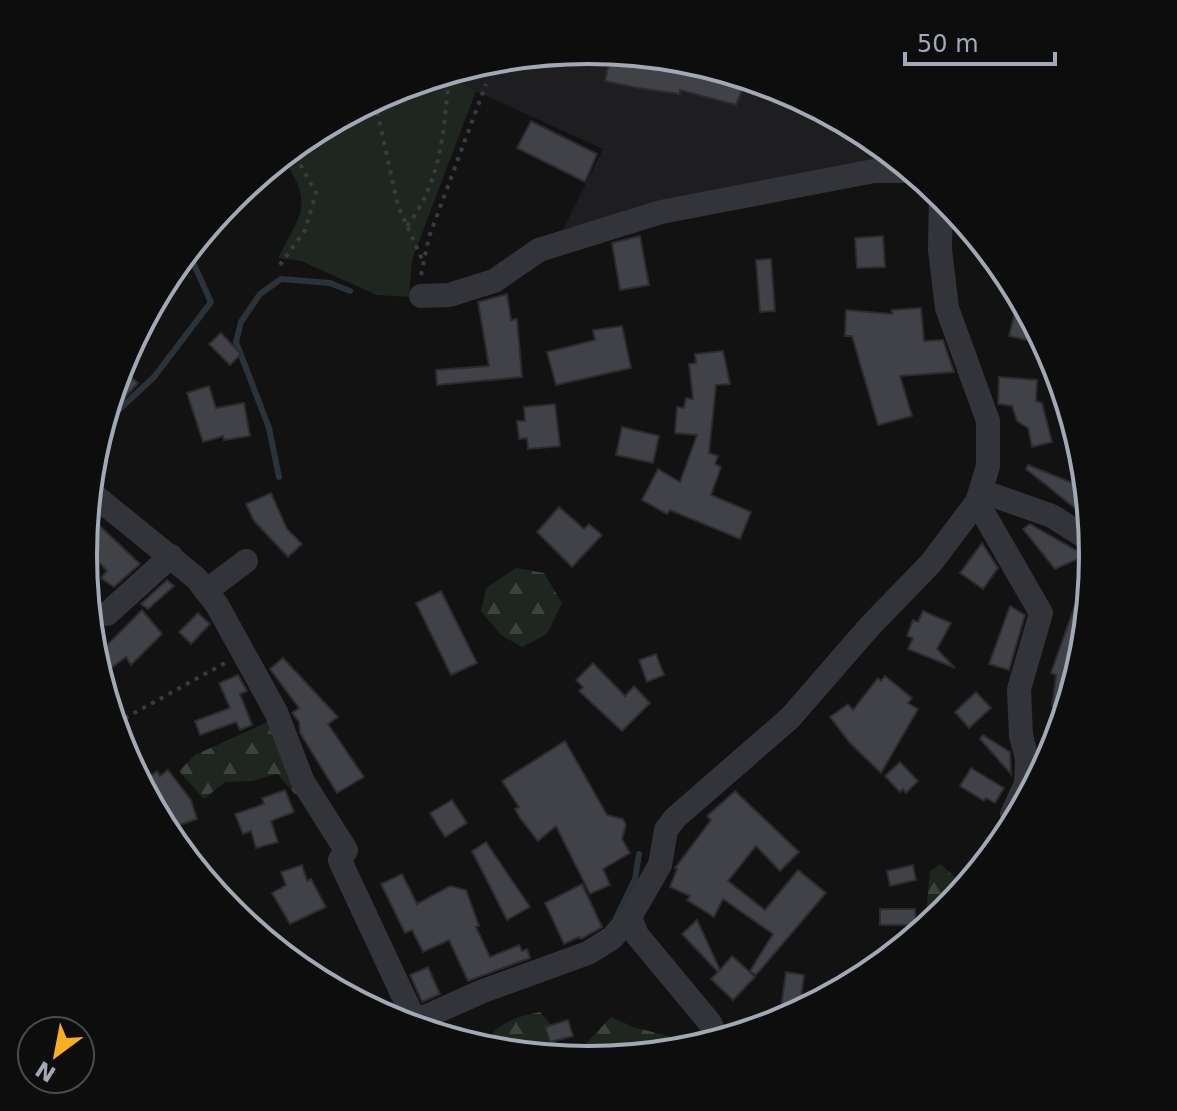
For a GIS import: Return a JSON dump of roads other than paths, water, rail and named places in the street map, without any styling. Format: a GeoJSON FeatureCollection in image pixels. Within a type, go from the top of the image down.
{"type":"FeatureCollection","features":[{"type":"Feature","properties":{"kind":"street"},"geometry":{"type":"LineString","coordinates":[[421,296],[449,295],[494,281],[539,250],[661,212],[874,171],[894,171]]}},
{"type":"Feature","properties":{"kind":"street"},"geometry":{"type":"LineString","coordinates":[[422,1018],[483,991],[588,953],[612,938],[630,917],[660,865],[666,830],[675,818],[790,718],[870,626],[931,563],[979,497],[988,466],[988,421],[947,308],[940,250],[941,213]]}},
{"type":"Feature","properties":{"kind":"street"},"geometry":{"type":"LineString","coordinates":[[979,497],[1052,516],[1079,534]]}},
{"type":"Feature","properties":{"kind":"street"},"geometry":{"type":"LineString","coordinates":[[979,497],[1041,613],[1019,689],[1026,779]]}},
{"type":"Feature","properties":{"kind":"street"},"geometry":{"type":"LineString","coordinates":[[100,500],[171,556],[206,591],[244,652],[276,712],[303,782],[346,850],[340,860],[406,1012]]}},
{"type":"Feature","properties":{"kind":"street"},"geometry":{"type":"LineString","coordinates":[[107,614],[171,556]]}},
{"type":"Feature","properties":{"kind":"street"},"geometry":{"type":"LineString","coordinates":[[206,591],[246,561]]}},
{"type":"Feature","properties":{"kind":"street"},"geometry":{"type":"LineString","coordinates":[[630,917],[637,935],[701,1012],[713,1031]]}},
{"type":"Feature","properties":{"kind":"waterway"},"geometry":{"type":"LineString","coordinates":[[120,409],[154,377],[211,302],[194,264]]}},
{"type":"Feature","properties":{"kind":"waterway"},"geometry":{"type":"LineString","coordinates":[[279,477],[269,428],[236,342],[241,322],[260,294],[281,279],[330,283],[350,291]]}},
{"type":"Feature","properties":{"kind":"waterway"},"geometry":{"type":"LineString","coordinates":[[616,918],[635,879],[639,854]]}}]}
